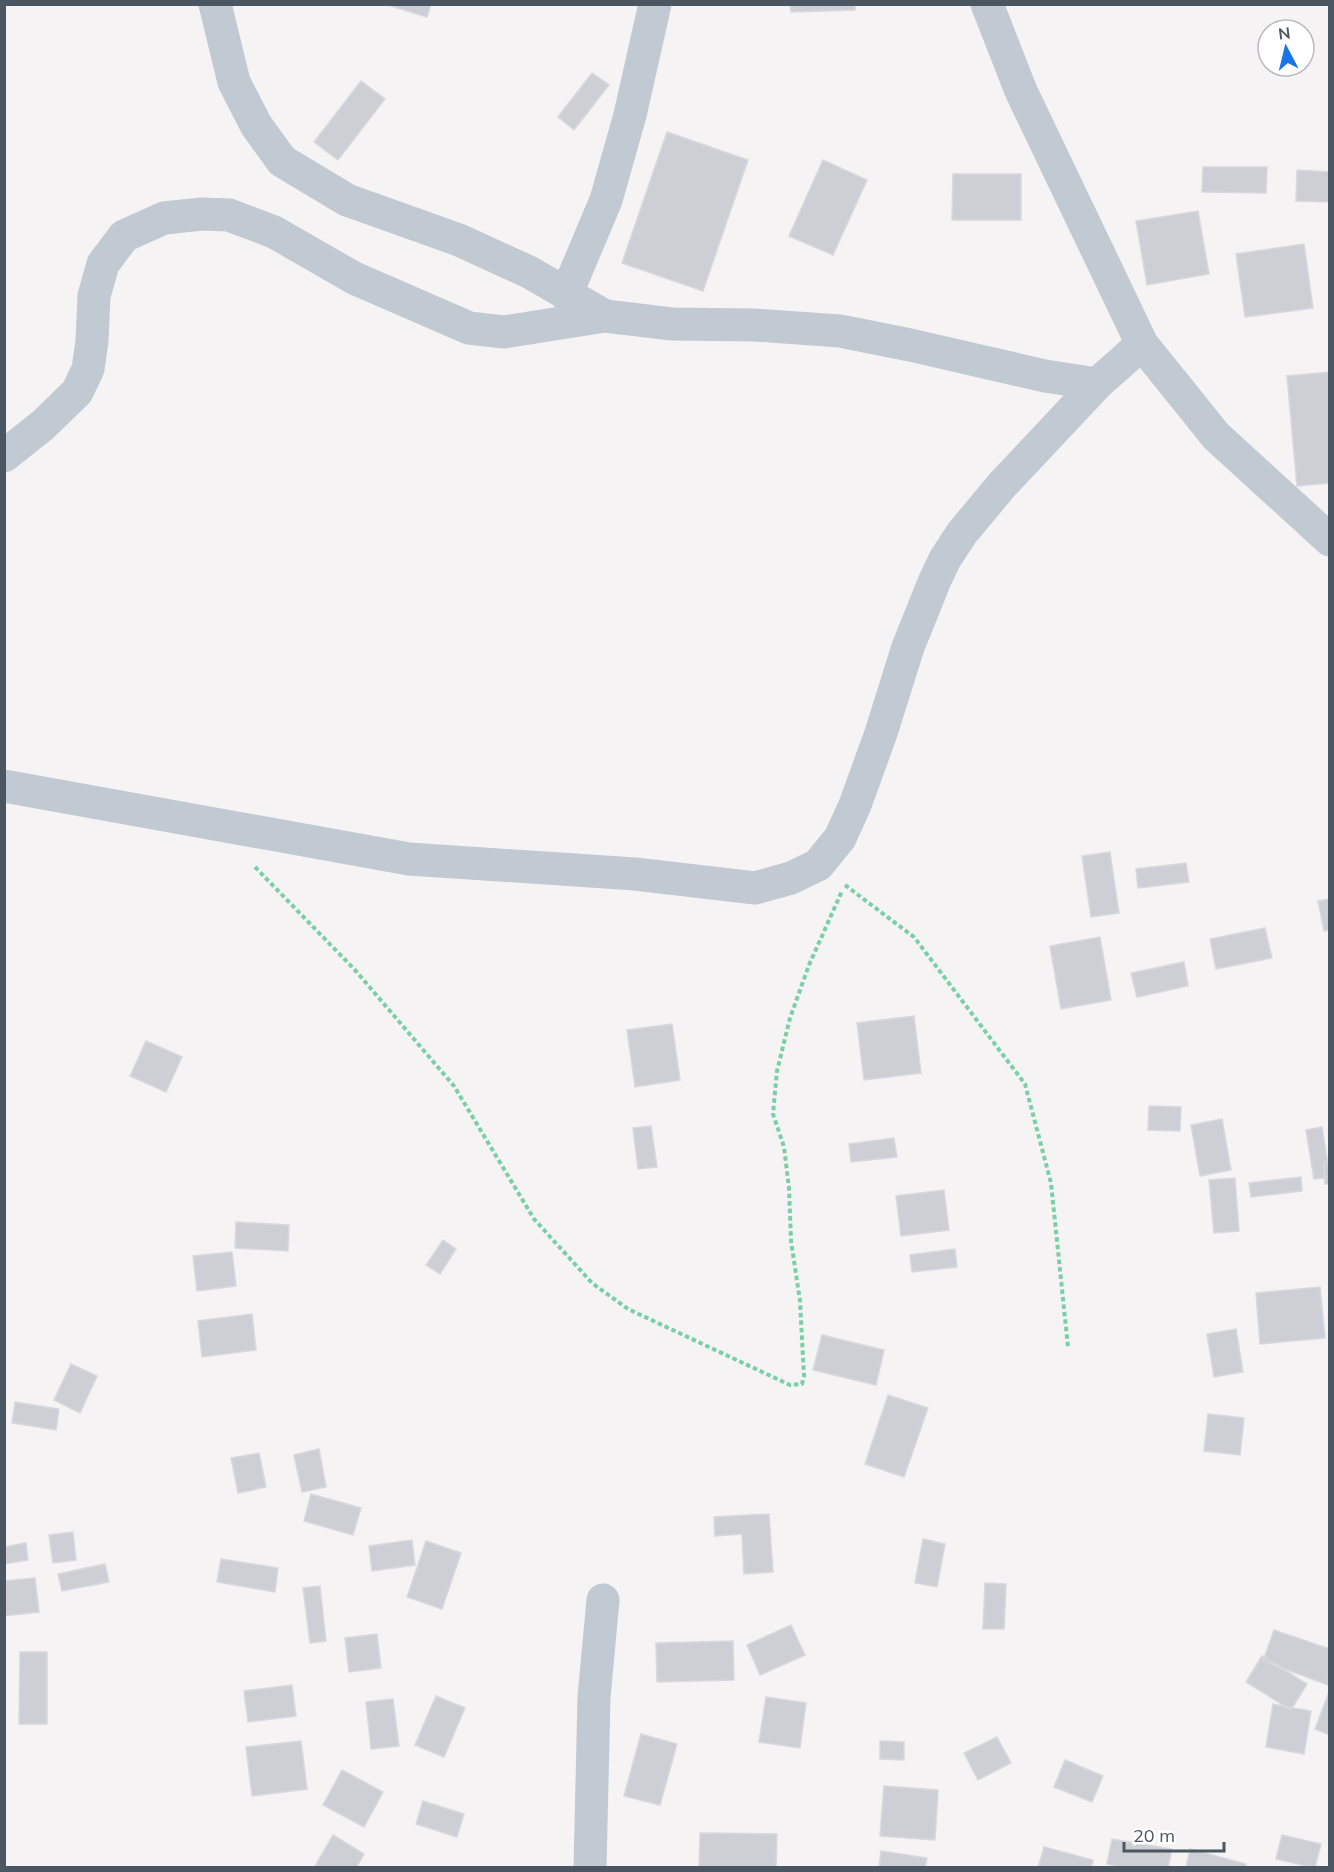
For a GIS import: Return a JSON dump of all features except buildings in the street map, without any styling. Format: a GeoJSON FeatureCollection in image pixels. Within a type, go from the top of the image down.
{"type":"FeatureCollection","features":[{"type":"Feature","properties":{"kind":"street"},"geometry":{"type":"LineString","coordinates":[[215,4],[234,82],[256,125],[282,161],[347,200],[459,240],[529,272],[605,316]]}},
{"type":"Feature","properties":{"kind":"street"},"geometry":{"type":"LineString","coordinates":[[566,295],[606,200],[630,115],[655,4]]}},
{"type":"Feature","properties":{"kind":"street"},"geometry":{"type":"LineString","coordinates":[[987,4],[1021,91],[1142,344],[1216,436],[1329,540]]}},
{"type":"Feature","properties":{"kind":"street"},"geometry":{"type":"LineString","coordinates":[[4,456],[43,425],[77,392],[88,369],[94,296],[103,264],[124,236],[164,218],[202,214],[229,215],[274,232],[354,278],[469,328],[504,332],[605,316],[672,324],[754,325],[840,331],[1035,374],[1097,384]]}},
{"type":"Feature","properties":{"kind":"street"},"geometry":{"type":"LineString","coordinates":[[4,786],[409,860],[635,874],[755,888],[791,878],[818,865],[840,838],[855,805],[881,733],[908,647],[945,559],[962,533],[1002,484],[1097,384],[1142,344]]}},
{"type":"Feature","properties":{"kind":"street"},"geometry":{"type":"LineString","coordinates":[[590,1868],[594,1697],[603,1600]]}},
{"type":"Feature","properties":{"kind":"path"},"geometry":{"type":"LineString","coordinates":[[818,865],[914,937],[1025,1084],[1051,1183],[1068,1347]]}},
{"type":"Feature","properties":{"kind":"path"},"geometry":{"type":"LineString","coordinates":[[255,867],[355,970],[454,1086],[534,1220],[592,1283],[628,1309],[779,1381],[796,1386],[802,1384],[804,1376],[800,1301],[791,1241],[789,1188],[784,1147],[773,1114],[777,1071],[790,1018],[809,965],[845,885]]}}]}
